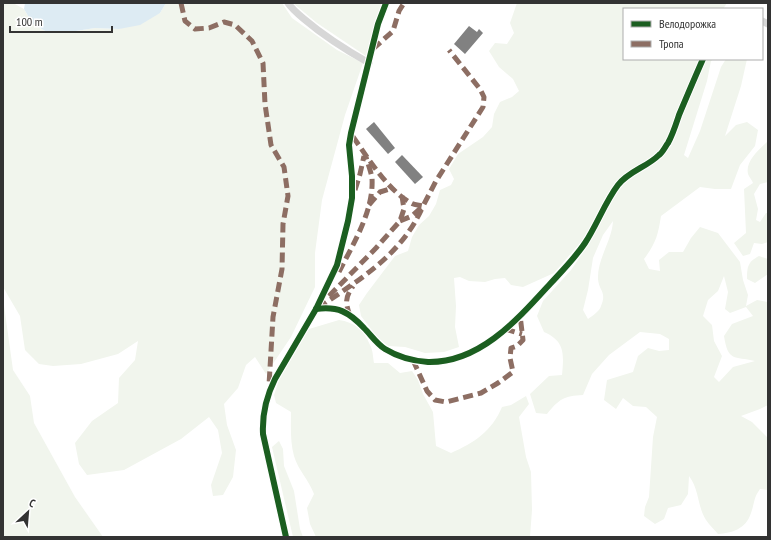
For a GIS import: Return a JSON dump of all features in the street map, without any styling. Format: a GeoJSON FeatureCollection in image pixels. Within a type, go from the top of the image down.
{"type":"FeatureCollection","features":[{"type":"Feature","properties":{"kind":"street"},"geometry":{"type":"LineString","coordinates":[[288,3],[291,8],[314,28],[339,46],[369,63]]}},
{"type":"Feature","properties":{"kind":"street"},"geometry":{"type":"LineString","coordinates":[[286,537],[266,450],[262,420],[269,391],[316,309],[337,265],[348,221],[352,190],[349,145],[351,134],[378,24],[386,3]]}},
{"type":"Feature","properties":{"kind":"street"},"geometry":{"type":"LineString","coordinates":[[316,309],[329,307],[338,309],[350,316],[363,327],[374,340],[385,349],[399,356],[413,360],[430,362],[448,360],[466,354],[482,346],[498,335],[515,320],[569,264],[584,244],[618,185],[628,175],[660,155],[669,141],[703,60]]}},
{"type":"Feature","properties":{"kind":"shaded area"},"geometry":{"type":"Polygon","coordinates":[[[3,3],[13,3],[24,9],[33,24],[47,32],[63,33],[95,28],[119,29],[160,13],[166,3],[282,3],[292,18],[337,50],[363,63],[345,115],[322,200],[315,253],[315,287],[291,337],[266,374],[255,357],[246,365],[238,388],[224,404],[227,425],[236,450],[233,477],[223,495],[213,496],[211,485],[222,453],[218,430],[209,417],[181,439],[124,470],[87,475],[79,464],[75,443],[92,421],[118,403],[119,378],[135,360],[138,341],[118,354],[81,364],[53,366],[39,364],[25,350],[20,316],[3,287],[3,3]]]}},
{"type":"Feature","properties":{"kind":"shaded area"},"geometry":{"type":"Polygon","coordinates":[[[25,3],[166,3],[160,13],[140,25],[119,29],[95,28],[63,33],[47,32],[33,24],[24,9],[25,3]]]}},
{"type":"Feature","properties":{"kind":"shaded area"},"geometry":{"type":"Polygon","coordinates":[[[293,3],[382,3],[366,56],[317,23],[293,3]]]}},
{"type":"Feature","properties":{"kind":"shaded area"},"geometry":{"type":"Polygon","coordinates":[[[517,3],[727,3],[724,8],[623,8],[623,60],[712,60],[684,155],[688,158],[700,131],[721,67],[725,60],[747,60],[741,86],[725,136],[736,125],[747,122],[758,130],[755,146],[740,165],[731,189],[700,187],[661,216],[656,239],[644,259],[649,269],[660,271],[659,260],[669,252],[683,252],[691,238],[700,227],[718,233],[740,262],[743,280],[748,295],[746,306],[757,300],[768,302],[768,405],[741,416],[752,422],[767,437],[768,490],[760,489],[755,498],[749,518],[746,523],[738,529],[728,533],[718,534],[703,515],[695,487],[689,476],[688,494],[681,505],[668,508],[664,519],[655,524],[644,516],[645,507],[649,497],[653,437],[657,417],[646,407],[633,406],[623,398],[616,409],[604,400],[607,380],[633,372],[638,356],[648,348],[659,351],[669,350],[669,339],[660,334],[640,332],[609,355],[592,374],[583,395],[571,396],[562,399],[547,414],[536,413],[530,394],[549,376],[562,375],[563,361],[562,349],[556,340],[544,332],[537,316],[543,301],[571,270],[586,248],[600,222],[595,219],[581,242],[554,273],[523,287],[511,285],[505,278],[485,282],[469,281],[460,277],[454,278],[456,306],[455,327],[459,347],[444,352],[425,353],[405,347],[388,346],[377,337],[361,316],[359,305],[367,293],[395,256],[408,251],[412,237],[419,225],[429,216],[436,204],[440,190],[451,185],[454,179],[449,169],[458,154],[483,137],[492,127],[494,114],[500,102],[512,97],[519,91],[513,79],[499,67],[489,51],[495,43],[507,44],[514,33],[510,23],[517,3]],[[613,221],[603,235],[593,258],[583,310],[588,319],[599,310],[603,301],[598,272],[613,221]],[[724,276],[718,291],[708,300],[703,316],[712,325],[714,341],[722,356],[714,377],[719,382],[733,367],[755,361],[737,358],[730,354],[728,350],[724,336],[732,324],[753,316],[746,307],[730,313],[725,309],[728,292],[724,276]]]}},
{"type":"Feature","properties":{"kind":"shaded area"},"geometry":{"type":"Polygon","coordinates":[[[768,141],[768,182],[760,184],[754,194],[758,209],[756,220],[760,222],[766,213],[768,213],[768,242],[762,244],[754,243],[750,254],[743,256],[734,243],[746,233],[744,189],[753,183],[748,174],[749,164],[757,152],[768,141]]]}},
{"type":"Feature","properties":{"kind":"shaded area"},"geometry":{"type":"Polygon","coordinates":[[[759,256],[768,259],[768,274],[755,283],[747,279],[747,271],[750,262],[759,256]]]}},
{"type":"Feature","properties":{"kind":"shaded area"},"geometry":{"type":"Polygon","coordinates":[[[3,298],[13,370],[30,396],[34,423],[75,497],[103,537],[3,537],[3,298]]]}},
{"type":"Feature","properties":{"kind":"shaded area"},"geometry":{"type":"Polygon","coordinates":[[[339,320],[354,325],[362,331],[371,347],[374,363],[388,363],[400,373],[412,371],[418,380],[423,394],[433,412],[436,446],[451,453],[475,440],[488,429],[502,407],[511,405],[526,396],[529,404],[519,417],[526,457],[531,472],[532,510],[530,537],[316,537],[310,524],[307,508],[314,494],[294,456],[291,440],[291,412],[276,403],[274,395],[279,380],[309,329],[339,320]]]}},
{"type":"Feature","properties":{"kind":"shaded area"},"geometry":{"type":"Polygon","coordinates":[[[279,441],[283,449],[284,466],[294,491],[300,529],[303,537],[293,537],[272,447],[279,441]]]}},
{"type":"Feature","properties":{"kind":"building"},"geometry":{"type":"Polygon","coordinates":[[[469,26],[477,32],[479,29],[483,33],[465,54],[454,44],[469,26]]]}},
{"type":"Feature","properties":{"kind":"building"},"geometry":{"type":"Polygon","coordinates":[[[374,122],[395,148],[388,154],[366,129],[374,122]]]}},
{"type":"Feature","properties":{"kind":"building"},"geometry":{"type":"Polygon","coordinates":[[[402,155],[423,177],[415,184],[395,162],[402,155]]]}},
{"type":"Feature","properties":{"kind":"marked path"},"geometry":{"type":"LineString","coordinates":[[181,3],[185,21],[195,29],[209,28],[224,22],[235,25],[252,41],[263,63],[265,104],[271,145],[284,167],[288,196],[283,224],[282,269],[273,317],[269,385]]}},
{"type":"Feature","properties":{"kind":"marked path"},"geometry":{"type":"LineString","coordinates":[[373,49],[393,31],[399,11],[404,3]]}},
{"type":"Feature","properties":{"kind":"marked path"},"geometry":{"type":"LineString","coordinates":[[400,221],[412,216],[423,206],[436,181],[483,107],[484,97],[480,89],[449,50]]}},
{"type":"Feature","properties":{"kind":"marked path"},"geometry":{"type":"LineString","coordinates":[[318,308],[364,276],[392,252],[404,239],[423,206],[411,203],[393,189],[378,172],[351,134]]}},
{"type":"Feature","properties":{"kind":"marked path"},"geometry":{"type":"LineString","coordinates":[[355,190],[364,156]]}},
{"type":"Feature","properties":{"kind":"marked path"},"geometry":{"type":"LineString","coordinates":[[339,272],[362,227],[370,203],[372,178],[366,157]]}},
{"type":"Feature","properties":{"kind":"marked path"},"geometry":{"type":"LineString","coordinates":[[369,205],[380,192],[393,188]]}},
{"type":"Feature","properties":{"kind":"marked path"},"geometry":{"type":"LineString","coordinates":[[329,296],[400,221],[404,209],[402,196]]}},
{"type":"Feature","properties":{"kind":"marked path"},"geometry":{"type":"LineString","coordinates":[[350,316],[347,307],[347,300],[348,294],[353,286]]}},
{"type":"Feature","properties":{"kind":"marked path"},"geometry":{"type":"LineString","coordinates":[[413,360],[427,391],[435,400],[446,402],[481,393],[513,372],[510,358],[511,348],[517,346],[523,340],[520,315]]}},
{"type":"Feature","properties":{"kind":"marked path"},"geometry":{"type":"LineString","coordinates":[[505,329],[522,334]]}},
{"type":"Feature","properties":{"kind":"cycle path"},"geometry":{"type":"LineString","coordinates":[[286,537],[263,434],[265,406],[275,379],[316,309],[337,265],[352,198],[352,176],[349,145],[351,133],[378,24],[386,3]]}},
{"type":"Feature","properties":{"kind":"cycle path"},"geometry":{"type":"LineString","coordinates":[[316,309],[331,308],[343,311],[359,322],[382,347],[390,352],[411,360],[428,362],[447,360],[464,355],[481,347],[525,311],[573,259],[585,243],[609,199],[622,180],[649,163],[662,152],[668,143],[703,60]]}}]}
